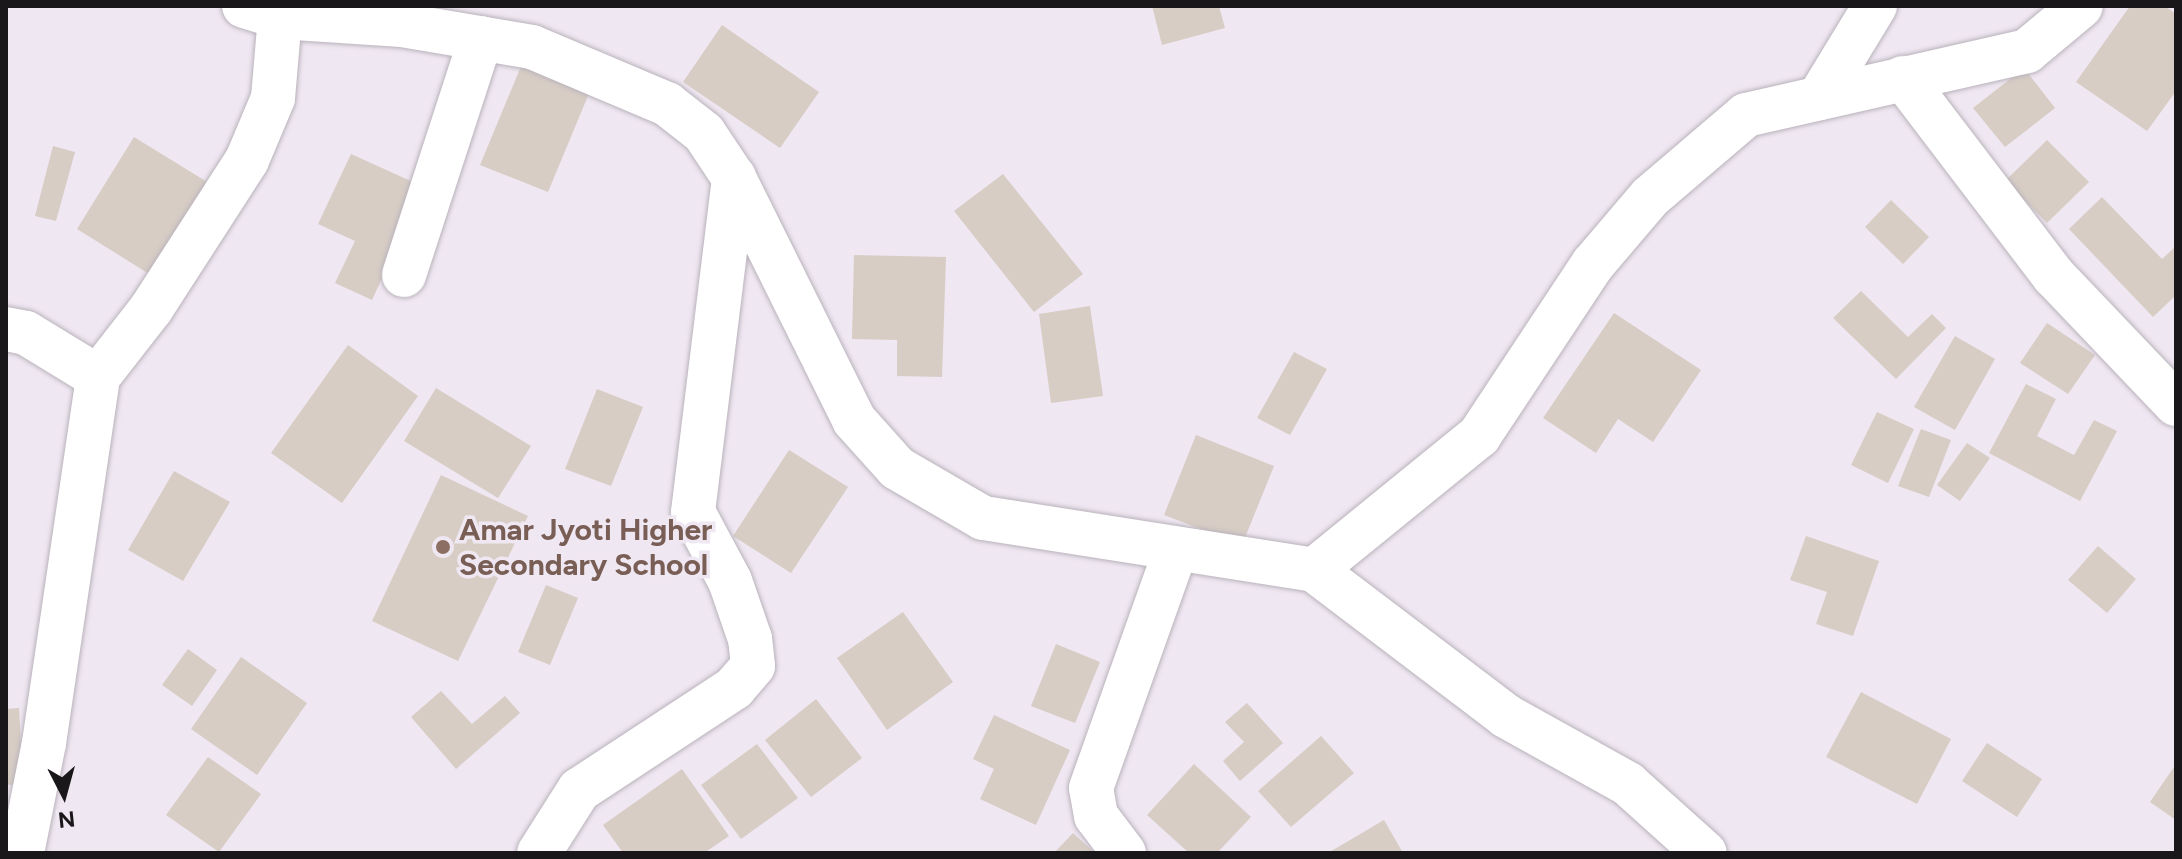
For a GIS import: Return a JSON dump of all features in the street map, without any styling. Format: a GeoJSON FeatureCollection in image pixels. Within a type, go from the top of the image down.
{"type":"FeatureCollection","features":[{"type":"Feature","properties":{"kind":"street"},"geometry":{"type":"LineString","coordinates":[[1819,98],[1875,6]]}},
{"type":"Feature","properties":{"kind":"street"},"geometry":{"type":"LineString","coordinates":[[1314,570],[1479,436],[1593,264],[1650,197],[1746,115],[2027,51],[2081,6]]}},
{"type":"Feature","properties":{"kind":"street"},"geometry":{"type":"LineString","coordinates":[[22,853],[44,743],[98,377],[151,309],[247,160],[273,98],[270,10],[402,25],[532,47],[667,104],[704,133],[734,178],[854,420],[897,468],[983,518],[1314,570],[1506,716],[1628,784],[1705,853]]}},
{"type":"Feature","properties":{"kind":"street"},"geometry":{"type":"LineString","coordinates":[[404,275],[481,38]]}},
{"type":"Feature","properties":{"kind":"street"},"geometry":{"type":"LineString","coordinates":[[1903,78],[2054,276],[2176,404]]}},
{"type":"Feature","properties":{"kind":"street"},"geometry":{"type":"LineString","coordinates":[[539,853],[579,790],[734,688],[753,666],[750,639],[730,581],[693,512],[734,178]]}},
{"type":"Feature","properties":{"kind":"street"},"geometry":{"type":"LineString","coordinates":[[6,329],[26,333],[98,377]]}},
{"type":"Feature","properties":{"kind":"street"},"geometry":{"type":"LineString","coordinates":[[1124,853],[1096,816],[1091,788],[1176,549]]}},
{"type":"Feature","properties":{"kind":"building"},"geometry":{"type":"Polygon","coordinates":[[[1152,6],[1219,6],[1225,28],[1162,45],[1152,6]]]}},
{"type":"Feature","properties":{"kind":"building"},"geometry":{"type":"Polygon","coordinates":[[[2130,6],[2165,6],[2176,14],[2176,91],[2147,131],[2076,82],[2130,6]]]}},
{"type":"Feature","properties":{"kind":"building"},"geometry":{"type":"Polygon","coordinates":[[[722,25],[819,92],[780,148],[683,82],[722,25]]]}},
{"type":"Feature","properties":{"kind":"building"},"geometry":{"type":"Polygon","coordinates":[[[522,64],[590,91],[548,192],[480,165],[522,64]]]}},
{"type":"Feature","properties":{"kind":"building"},"geometry":{"type":"Polygon","coordinates":[[[2024,68],[2055,108],[2005,147],[1973,108],[2024,68]]]}},
{"type":"Feature","properties":{"kind":"building"},"geometry":{"type":"Polygon","coordinates":[[[134,137],[212,185],[154,277],[77,229],[134,137]]]}},
{"type":"Feature","properties":{"kind":"building"},"geometry":{"type":"Polygon","coordinates":[[[2047,140],[2089,182],[2047,223],[2005,181],[2047,140]]]}},
{"type":"Feature","properties":{"kind":"building"},"geometry":{"type":"Polygon","coordinates":[[[53,146],[75,152],[56,221],[35,216],[53,146]]]}},
{"type":"Feature","properties":{"kind":"building"},"geometry":{"type":"Polygon","coordinates":[[[351,154],[424,187],[372,300],[335,283],[355,241],[318,224],[351,154]]]}},
{"type":"Feature","properties":{"kind":"building"},"geometry":{"type":"Polygon","coordinates":[[[1003,174],[1083,274],[1034,312],[954,211],[1003,174]]]}},
{"type":"Feature","properties":{"kind":"building"},"geometry":{"type":"Polygon","coordinates":[[[2102,197],[2162,259],[2176,246],[2176,295],[2153,317],[2069,229],[2102,197]]]}},
{"type":"Feature","properties":{"kind":"building"},"geometry":{"type":"Polygon","coordinates":[[[1891,200],[1929,237],[1903,264],[1865,227],[1891,200]]]}},
{"type":"Feature","properties":{"kind":"building"},"geometry":{"type":"Polygon","coordinates":[[[854,255],[946,257],[942,377],[897,376],[897,340],[852,339],[854,255]]]}},
{"type":"Feature","properties":{"kind":"building"},"geometry":{"type":"Polygon","coordinates":[[[1861,291],[1908,337],[1932,314],[1946,328],[1896,379],[1833,318],[1861,291]]]}},
{"type":"Feature","properties":{"kind":"building"},"geometry":{"type":"Polygon","coordinates":[[[1090,306],[1103,396],[1051,403],[1039,314],[1090,306]]]}},
{"type":"Feature","properties":{"kind":"building"},"geometry":{"type":"Polygon","coordinates":[[[1614,313],[1701,370],[1653,442],[1618,419],[1596,453],[1543,418],[1614,313]]]}},
{"type":"Feature","properties":{"kind":"building"},"geometry":{"type":"Polygon","coordinates":[[[2047,323],[2095,355],[2068,394],[2020,363],[2047,323]]]}},
{"type":"Feature","properties":{"kind":"building"},"geometry":{"type":"Polygon","coordinates":[[[1955,336],[1995,359],[1955,430],[1914,407],[1955,336]]]}},
{"type":"Feature","properties":{"kind":"building"},"geometry":{"type":"Polygon","coordinates":[[[348,345],[418,396],[342,503],[271,453],[348,345]]]}},
{"type":"Feature","properties":{"kind":"building"},"geometry":{"type":"Polygon","coordinates":[[[1294,352],[1327,369],[1290,435],[1257,418],[1294,352]]]}},
{"type":"Feature","properties":{"kind":"building"},"geometry":{"type":"Polygon","coordinates":[[[2026,384],[2056,399],[2037,436],[2074,455],[2094,420],[2117,431],[2080,501],[1989,453],[2026,384]]]}},
{"type":"Feature","properties":{"kind":"building"},"geometry":{"type":"Polygon","coordinates":[[[436,388],[531,446],[498,498],[404,441],[436,388]]]}},
{"type":"Feature","properties":{"kind":"building"},"geometry":{"type":"Polygon","coordinates":[[[597,389],[643,407],[611,486],[565,469],[597,389]]]}},
{"type":"Feature","properties":{"kind":"building"},"geometry":{"type":"Polygon","coordinates":[[[1877,412],[1914,429],[1888,483],[1851,465],[1877,412]]]}},
{"type":"Feature","properties":{"kind":"building"},"geometry":{"type":"Polygon","coordinates":[[[1921,429],[1951,440],[1929,497],[1898,486],[1921,429]]]}},
{"type":"Feature","properties":{"kind":"building"},"geometry":{"type":"Polygon","coordinates":[[[1196,435],[1274,466],[1242,545],[1164,515],[1196,435]]]}},
{"type":"Feature","properties":{"kind":"building"},"geometry":{"type":"Polygon","coordinates":[[[1967,443],[1990,458],[1960,501],[1937,485],[1967,443]]]}},
{"type":"Feature","properties":{"kind":"building"},"geometry":{"type":"Polygon","coordinates":[[[789,450],[848,487],[791,573],[733,536],[789,450]]]}},
{"type":"Feature","properties":{"kind":"building"},"geometry":{"type":"Polygon","coordinates":[[[174,471],[230,502],[183,581],[128,550],[174,471]]]}},
{"type":"Feature","properties":{"kind":"building"},"geometry":{"type":"Polygon","coordinates":[[[441,475],[528,516],[458,661],[372,621],[441,475]]]}},
{"type":"Feature","properties":{"kind":"building"},"geometry":{"type":"Polygon","coordinates":[[[1806,536],[1879,561],[1853,636],[1816,624],[1827,592],[1790,580],[1806,536]]]}},
{"type":"Feature","properties":{"kind":"building"},"geometry":{"type":"Polygon","coordinates":[[[2098,546],[2136,579],[2107,613],[2068,580],[2098,546]]]}},
{"type":"Feature","properties":{"kind":"building"},"geometry":{"type":"Polygon","coordinates":[[[546,585],[578,598],[550,665],[518,652],[546,585]]]}},
{"type":"Feature","properties":{"kind":"building"},"geometry":{"type":"Polygon","coordinates":[[[903,612],[953,682],[887,730],[837,658],[903,612]]]}},
{"type":"Feature","properties":{"kind":"building"},"geometry":{"type":"Polygon","coordinates":[[[1056,644],[1100,662],[1075,723],[1031,706],[1056,644]]]}},
{"type":"Feature","properties":{"kind":"building"},"geometry":{"type":"Polygon","coordinates":[[[188,649],[217,670],[192,706],[162,685],[188,649]]]}},
{"type":"Feature","properties":{"kind":"building"},"geometry":{"type":"Polygon","coordinates":[[[241,657],[307,703],[257,775],[191,729],[241,657]]]}},
{"type":"Feature","properties":{"kind":"building"},"geometry":{"type":"Polygon","coordinates":[[[441,691],[472,724],[505,696],[520,713],[456,769],[411,717],[441,691]]]}},
{"type":"Feature","properties":{"kind":"building"},"geometry":{"type":"Polygon","coordinates":[[[1861,692],[1951,739],[1917,804],[1826,757],[1861,692]]]}},
{"type":"Feature","properties":{"kind":"building"},"geometry":{"type":"Polygon","coordinates":[[[816,699],[862,758],[811,797],[765,740],[816,699]]]}},
{"type":"Feature","properties":{"kind":"building"},"geometry":{"type":"Polygon","coordinates":[[[1247,703],[1283,743],[1240,781],[1223,761],[1244,742],[1225,722],[1247,703]]]}},
{"type":"Feature","properties":{"kind":"building"},"geometry":{"type":"Polygon","coordinates":[[[19,708],[23,784],[6,785],[6,709],[19,708]]]}},
{"type":"Feature","properties":{"kind":"building"},"geometry":{"type":"Polygon","coordinates":[[[994,715],[1070,750],[1036,825],[980,799],[994,769],[973,759],[994,715]]]}},
{"type":"Feature","properties":{"kind":"building"},"geometry":{"type":"Polygon","coordinates":[[[1321,736],[1354,773],[1291,827],[1258,791],[1321,736]]]}},
{"type":"Feature","properties":{"kind":"building"},"geometry":{"type":"Polygon","coordinates":[[[1987,743],[2042,779],[2017,817],[1962,781],[1987,743]]]}},
{"type":"Feature","properties":{"kind":"building"},"geometry":{"type":"Polygon","coordinates":[[[757,744],[798,798],[741,839],[701,785],[757,744]]]}},
{"type":"Feature","properties":{"kind":"building"},"geometry":{"type":"Polygon","coordinates":[[[208,757],[261,794],[219,852],[166,815],[208,757]]]}},
{"type":"Feature","properties":{"kind":"building"},"geometry":{"type":"Polygon","coordinates":[[[1194,764],[1251,817],[1217,853],[1189,853],[1147,815],[1194,764]]]}},
{"type":"Feature","properties":{"kind":"building"},"geometry":{"type":"Polygon","coordinates":[[[2176,764],[2176,820],[2150,802],[2176,764]]]}},
{"type":"Feature","properties":{"kind":"building"},"geometry":{"type":"Polygon","coordinates":[[[682,769],[729,836],[704,853],[623,853],[603,825],[682,769]]]}},
{"type":"Feature","properties":{"kind":"building"},"geometry":{"type":"Polygon","coordinates":[[[1384,820],[1403,853],[1328,853],[1384,820]]]}},
{"type":"Feature","properties":{"kind":"building"},"geometry":{"type":"Polygon","coordinates":[[[1073,833],[1095,853],[1054,853],[1073,833]]]}},
{"type":"Feature","properties":{"kind":"place","name":"Amar Jyoti Higher Secondary School"},"geometry":{"type":"Point","coordinates":[443,547]}}]}
